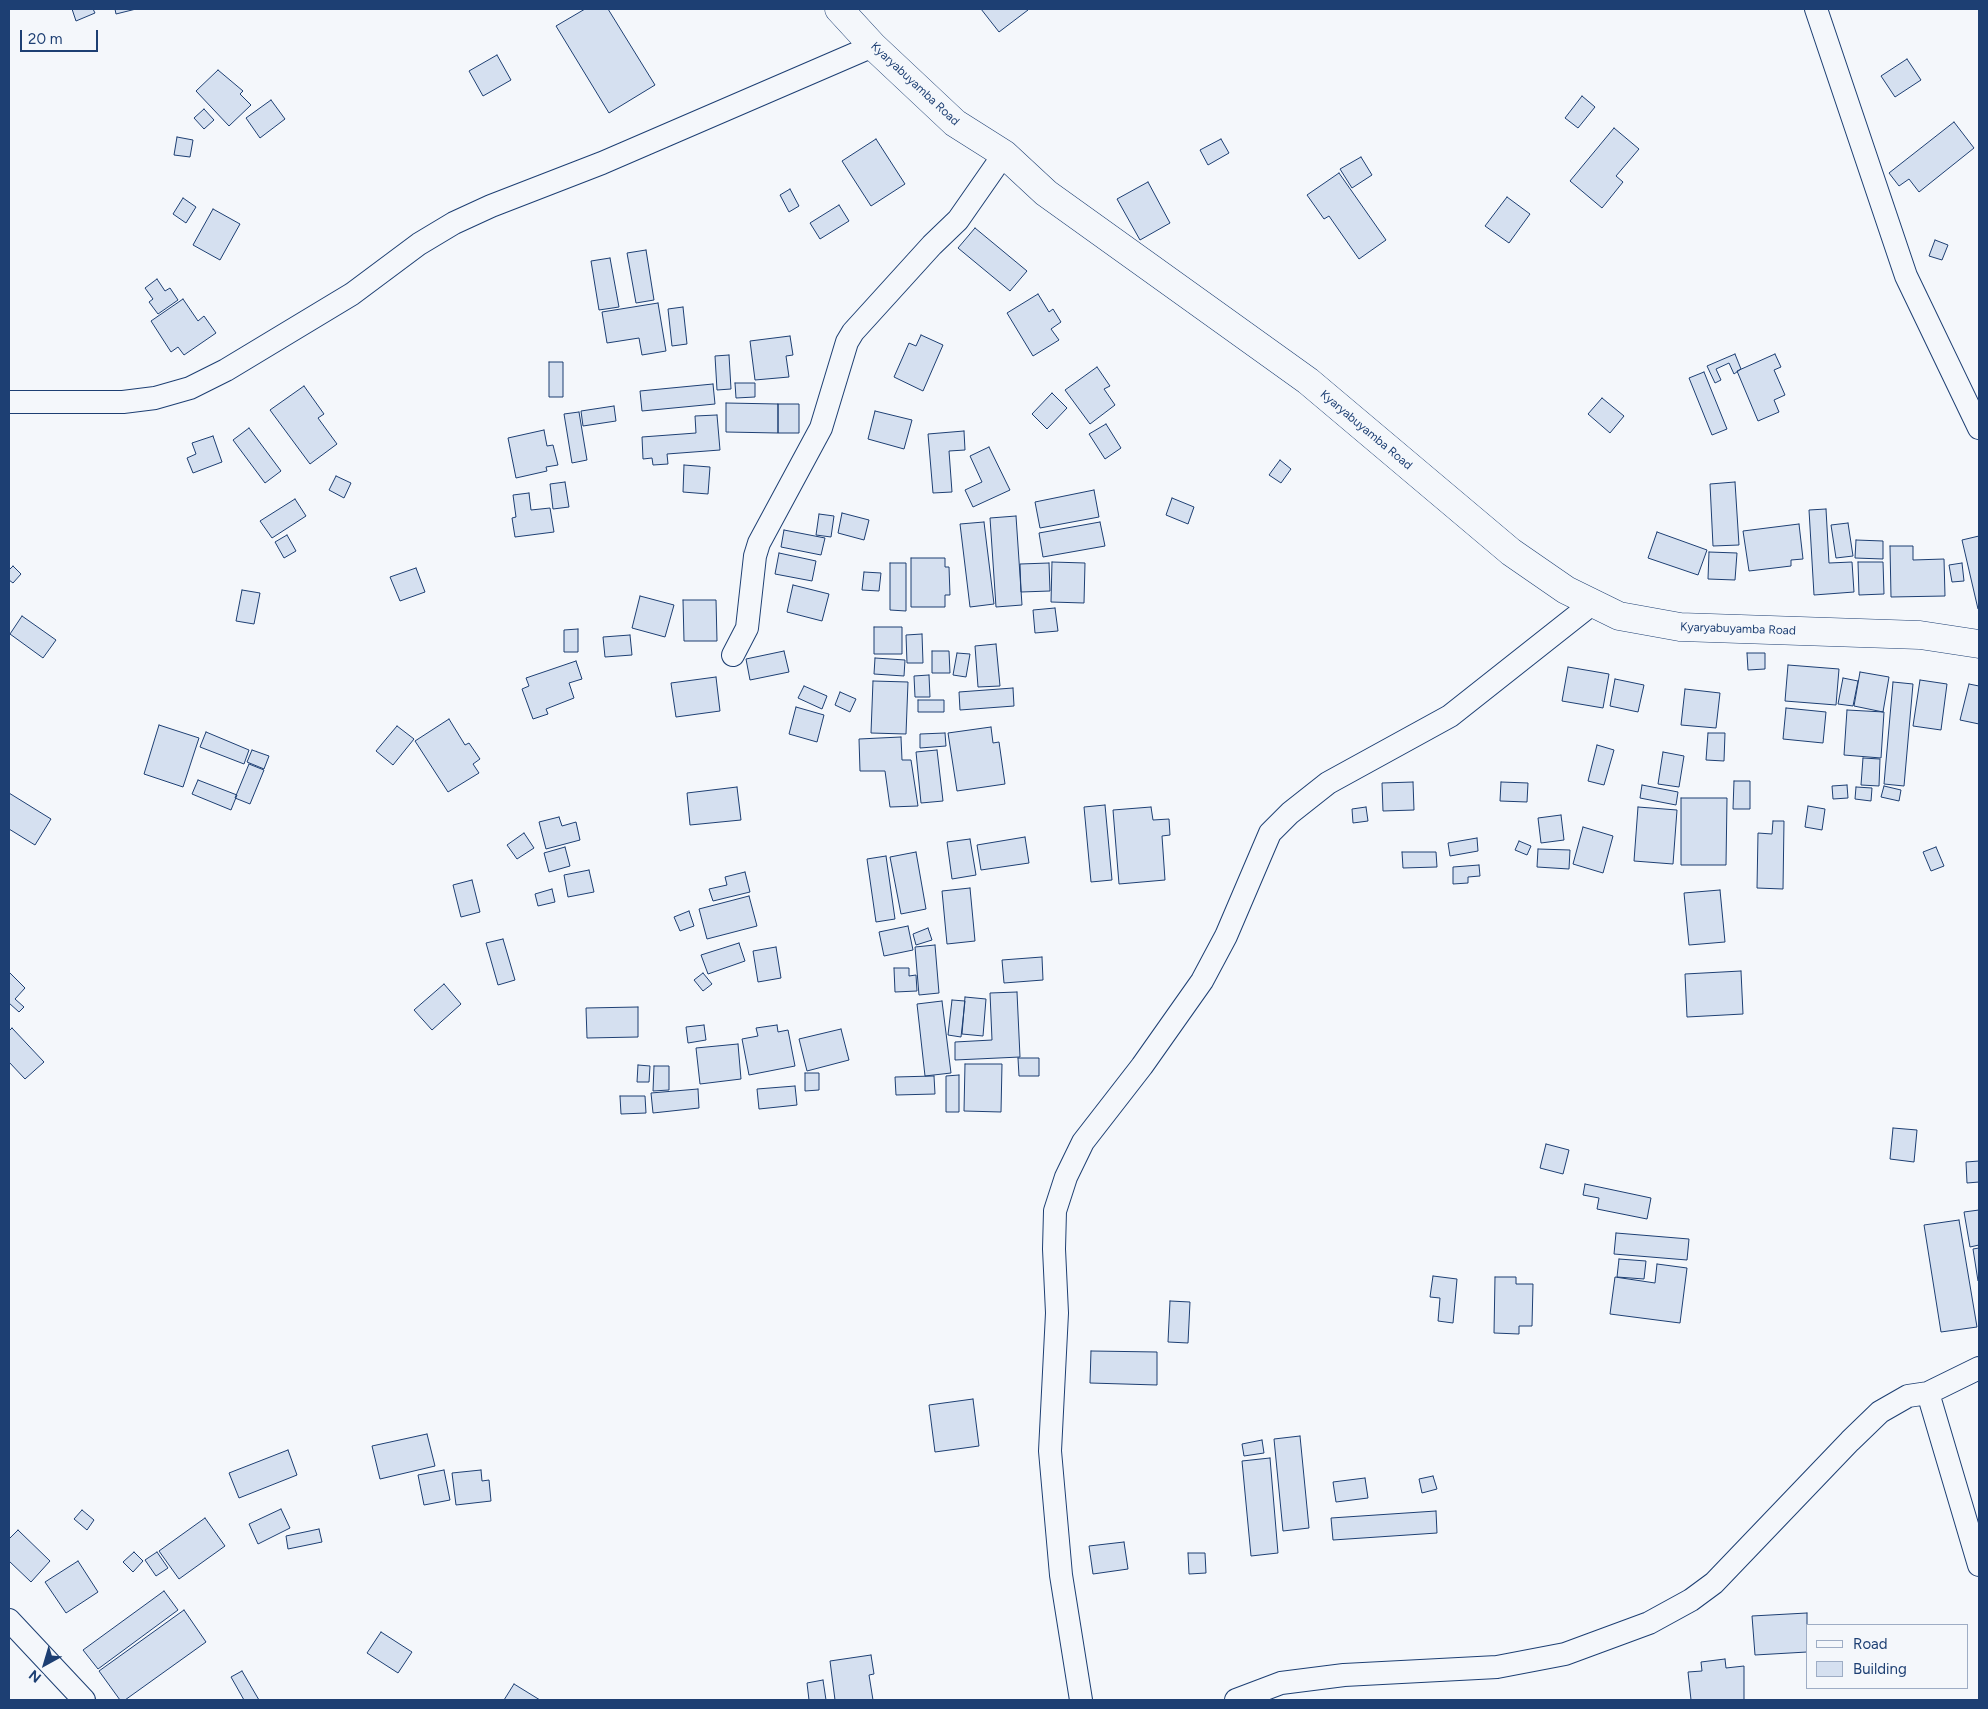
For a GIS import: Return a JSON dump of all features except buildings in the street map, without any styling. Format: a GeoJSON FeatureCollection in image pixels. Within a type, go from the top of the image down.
{"type":"FeatureCollection","features":[{"type":"Feature","properties":{"kind":"street","name":"Kyaryabuyamba Road"},"geometry":{"type":"LineString","coordinates":[[839,9],[873,46],[955,123],[1004,154],[1046,192],[1308,381],[1511,552],[1566,590],[1620,616],[1680,627],[1920,635],[1979,644]]}},
{"type":"Feature","properties":{"kind":"street"},"geometry":{"type":"LineString","coordinates":[[1816,9],[1906,276],[1979,428]]}},
{"type":"Feature","properties":{"kind":"street"},"geometry":{"type":"LineString","coordinates":[[9,402],[123,402],[155,398],[190,388],[226,370],[352,294],[419,244],[454,223],[491,206],[602,163],[873,46]]}},
{"type":"Feature","properties":{"kind":"street"},"geometry":{"type":"LineString","coordinates":[[733,655],[747,628],[758,543],[821,428],[847,342],[853,332],[932,245],[958,220],[1004,154]]}},
{"type":"Feature","properties":{"kind":"street"},"geometry":{"type":"LineString","coordinates":[[1081,1700],[1060,1575],[1050,1451],[1057,1313],[1054,1249],[1056,1211],[1066,1177],[1083,1142],[1142,1066],[1202,981],[1226,936],[1270,833],[1290,813],[1328,784],[1450,716],[1592,603]]}},
{"type":"Feature","properties":{"kind":"street"},"geometry":{"type":"LineString","coordinates":[[1236,1700],[1281,1684],[1344,1675],[1497,1667],[1565,1654],[1649,1623],[1691,1600],[1714,1583],[1880,1412],[1908,1396],[1928,1393],[1979,1368]]}},
{"type":"Feature","properties":{"kind":"street"},"geometry":{"type":"LineString","coordinates":[[1928,1393],[1979,1565]]}},
{"type":"Feature","properties":{"kind":"street"},"geometry":{"type":"LineString","coordinates":[[9,1620],[84,1700]]}}]}
